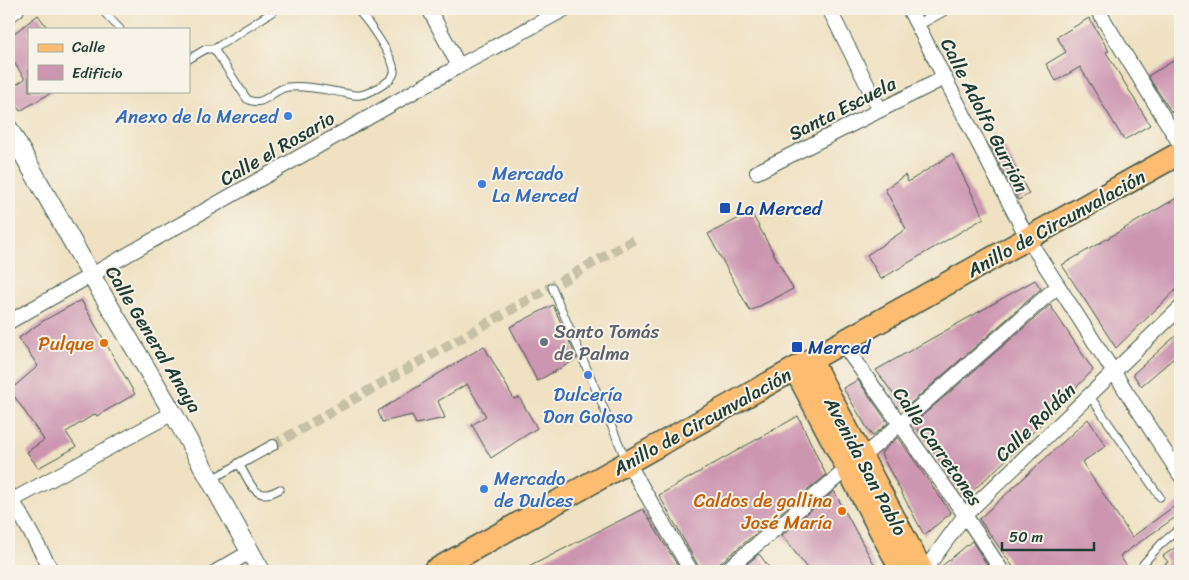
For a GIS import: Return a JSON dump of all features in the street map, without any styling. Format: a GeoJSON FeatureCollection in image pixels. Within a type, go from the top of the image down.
{"type":"FeatureCollection","features":[{"type":"Feature","properties":{"kind":"main road","name":"Anillo de Circunvalación"},"geometry":{"type":"LineString","coordinates":[[434,571],[1180,153]]}},
{"type":"Feature","properties":{"kind":"main road"},"geometry":{"type":"LineString","coordinates":[[803,365],[855,463],[902,571]]}},
{"type":"Feature","properties":{"kind":"main road","name":"Avenida San Pablo"},"geometry":{"type":"LineString","coordinates":[[855,463],[923,571]]}},
{"type":"Feature","properties":{"kind":"street"},"geometry":{"type":"LineString","coordinates":[[9,13],[15,9]]}},
{"type":"Feature","properties":{"kind":"street"},"geometry":{"type":"LineString","coordinates":[[429,9],[459,66]]}},
{"type":"Feature","properties":{"kind":"street","name":"Calle el Rosario"},"geometry":{"type":"LineString","coordinates":[[9,322],[459,66],[565,9]]}},
{"type":"Feature","properties":{"kind":"street"},"geometry":{"type":"LineString","coordinates":[[829,9],[880,110]]}},
{"type":"Feature","properties":{"kind":"street","name":"Calle Adolfo Gurrión"},"geometry":{"type":"LineString","coordinates":[[909,9],[1028,239],[1180,475]]}},
{"type":"Feature","properties":{"kind":"street"},"geometry":{"type":"LineString","coordinates":[[917,25],[946,9]]}},
{"type":"Feature","properties":{"kind":"street"},"geometry":{"type":"LineString","coordinates":[[1097,9],[1180,144]]}},
{"type":"Feature","properties":{"kind":"street","name":"Santa Escuela"},"geometry":{"type":"LineString","coordinates":[[757,172],[944,78]]}},
{"type":"Feature","properties":{"kind":"street","name":"Calle General Anaya"},"geometry":{"type":"LineString","coordinates":[[9,130],[91,275],[173,413],[261,571]]}},
{"type":"Feature","properties":{"kind":"street"},"geometry":{"type":"LineString","coordinates":[[725,571],[900,425],[1058,286]]}},
{"type":"Feature","properties":{"kind":"street","name":"Calle Roldán"},"geometry":{"type":"LineString","coordinates":[[923,571],[965,515],[1180,308]]}},
{"type":"Feature","properties":{"kind":"street","name":"Calle Carretones"},"geometry":{"type":"LineString","coordinates":[[842,343],[965,515],[1002,571]]}},
{"type":"Feature","properties":{"kind":"street"},"geometry":{"type":"LineString","coordinates":[[52,571],[10,499],[173,413]]}},
{"type":"Feature","properties":{"kind":"street"},"geometry":{"type":"LineString","coordinates":[[239,464],[273,445]]}},
{"type":"Feature","properties":{"kind":"street"},"geometry":{"type":"LineString","coordinates":[[628,463],[691,571]]}},
{"type":"Feature","properties":{"kind":"street"},"geometry":{"type":"LineString","coordinates":[[217,571],[250,552]]}},
{"type":"Feature","properties":{"kind":"lane"},"geometry":{"type":"LineString","coordinates":[[101,9],[119,28]]}},
{"type":"Feature","properties":{"kind":"lane"},"geometry":{"type":"LineString","coordinates":[[190,58],[206,49],[214,49],[277,9]]}},
{"type":"Feature","properties":{"kind":"lane"},"geometry":{"type":"LineString","coordinates":[[214,49],[247,98],[252,102],[258,103],[285,88],[303,86],[360,95],[389,82],[394,73],[392,60],[363,15],[356,9]]}},
{"type":"Feature","properties":{"kind":"lane"},"geometry":{"type":"LineString","coordinates":[[552,287],[628,463]]}},
{"type":"Feature","properties":{"kind":"lane"},"geometry":{"type":"LineString","coordinates":[[1089,395],[1160,497]]}},
{"type":"Feature","properties":{"kind":"lane"},"geometry":{"type":"LineString","coordinates":[[210,480],[239,464],[259,494],[266,496],[280,489]]}},
{"type":"Feature","properties":{"kind":"lane"},"geometry":{"type":"LineString","coordinates":[[1143,564],[1161,544],[1180,528]]}},
{"type":"Feature","properties":{"kind":"building"},"geometry":{"type":"Polygon","coordinates":[[[38,15],[47,28],[28,28],[28,92],[52,92],[20,111],[9,89],[25,79],[9,55],[9,37],[38,15]]]}},
{"type":"Feature","properties":{"kind":"building"},"geometry":{"type":"Polygon","coordinates":[[[1089,18],[1109,51],[1106,52],[1150,125],[1124,140],[1080,67],[1056,81],[1046,64],[1066,52],[1057,37],[1089,18]]]}},
{"type":"Feature","properties":{"kind":"building"},"geometry":{"type":"Polygon","coordinates":[[[1180,57],[1180,108],[1172,113],[1148,76],[1180,57]]]}},
{"type":"Feature","properties":{"kind":"building"},"geometry":{"type":"Polygon","coordinates":[[[999,136],[1029,194],[1018,200],[988,142],[999,136]]]}},
{"type":"Feature","properties":{"kind":"building"},"geometry":{"type":"Polygon","coordinates":[[[952,154],[984,218],[881,279],[867,255],[906,229],[885,189],[905,175],[908,182],[952,154]]]}},
{"type":"Feature","properties":{"kind":"building"},"geometry":{"type":"Polygon","coordinates":[[[1180,196],[1180,286],[1116,348],[1062,265],[1180,196]]]}},
{"type":"Feature","properties":{"kind":"building"},"geometry":{"type":"Polygon","coordinates":[[[751,212],[793,289],[750,311],[708,234],[751,212]]]}},
{"type":"Feature","properties":{"kind":"building"},"geometry":{"type":"Polygon","coordinates":[[[1035,280],[1041,289],[904,409],[876,370],[1035,280]]]}},
{"type":"Feature","properties":{"kind":"building"},"geometry":{"type":"Polygon","coordinates":[[[81,300],[135,394],[97,416],[95,414],[66,432],[76,447],[38,468],[27,452],[44,440],[10,390],[38,366],[19,338],[43,321],[81,300]]]}},
{"type":"Feature","properties":{"kind":"building","name":"Santo Tomás de Palma"},"geometry":{"type":"Polygon","coordinates":[[[553,305],[577,359],[537,381],[510,327],[553,305]]]}},
{"type":"Feature","properties":{"kind":"building"},"geometry":{"type":"Polygon","coordinates":[[[1050,305],[1093,370],[1008,458],[965,498],[914,423],[1050,305]]]}},
{"type":"Feature","properties":{"kind":"building"},"geometry":{"type":"Polygon","coordinates":[[[1180,332],[1180,353],[1141,386],[1133,374],[1180,332]]]}},
{"type":"Feature","properties":{"kind":"building"},"geometry":{"type":"Polygon","coordinates":[[[484,346],[514,399],[519,397],[537,428],[491,458],[472,425],[486,416],[467,384],[438,401],[445,418],[416,424],[412,415],[382,422],[378,411],[484,346]]]}},
{"type":"Feature","properties":{"kind":"building"},"geometry":{"type":"Polygon","coordinates":[[[858,380],[888,423],[872,436],[843,388],[858,380]]]}},
{"type":"Feature","properties":{"kind":"building"},"geometry":{"type":"Polygon","coordinates":[[[798,416],[826,475],[719,564],[716,571],[701,571],[659,495],[798,416]]]}},
{"type":"Feature","properties":{"kind":"building"},"geometry":{"type":"Polygon","coordinates":[[[1088,419],[1106,446],[1082,462],[1132,537],[1180,502],[1180,514],[1120,556],[1130,571],[1016,571],[979,519],[1088,419]]]}},
{"type":"Feature","properties":{"kind":"building"},"geometry":{"type":"Polygon","coordinates":[[[898,437],[951,513],[924,535],[881,454],[898,437]]]}},
{"type":"Feature","properties":{"kind":"building"},"geometry":{"type":"Polygon","coordinates":[[[834,491],[878,571],[809,571],[782,535],[834,491]]]}},
{"type":"Feature","properties":{"kind":"building"},"geometry":{"type":"Polygon","coordinates":[[[643,509],[681,571],[521,571],[579,541],[643,509]]]}},
{"type":"Feature","properties":{"kind":"building"},"geometry":{"type":"Polygon","coordinates":[[[972,541],[991,571],[936,571],[972,541]]]}},
{"type":"Feature","properties":{"kind":"building"},"geometry":{"type":"Polygon","coordinates":[[[1180,544],[1180,571],[1155,571],[1168,562],[1163,556],[1180,544]]]}},
{"type":"Feature","properties":{"kind":"building"},"geometry":{"type":"Polygon","coordinates":[[[759,554],[772,571],[738,571],[759,554]]]}},
{"type":"Feature","properties":{"kind":"tunnel"},"geometry":{"type":"LineString","coordinates":[[273,445],[637,238]]}},
{"type":"Feature","properties":{"kind":"place","name":"Anexo de la Merced"},"geometry":{"type":"Point","coordinates":[288,116]}},
{"type":"Feature","properties":{"kind":"place","name":"Mercado La Merced"},"geometry":{"type":"Point","coordinates":[482,184]}},
{"type":"Feature","properties":{"kind":"place","name":"La Merced"},"geometry":{"type":"Point","coordinates":[725,208]}},
{"type":"Feature","properties":{"kind":"place","name":"Santo Tomás de Palma"},"geometry":{"type":"Point","coordinates":[544,342]}},
{"type":"Feature","properties":{"kind":"place","name":"Pulque"},"geometry":{"type":"Point","coordinates":[104,343]}},
{"type":"Feature","properties":{"kind":"place","name":"Merced"},"geometry":{"type":"Point","coordinates":[797,347]}},
{"type":"Feature","properties":{"kind":"place","name":"Dulcería Don Goloso"},"geometry":{"type":"Point","coordinates":[588,375]}},
{"type":"Feature","properties":{"kind":"place","name":"Mercado de Dulces"},"geometry":{"type":"Point","coordinates":[484,489]}},
{"type":"Feature","properties":{"kind":"place","name":"Caldos de gallina José María"},"geometry":{"type":"Point","coordinates":[842,511]}}]}
